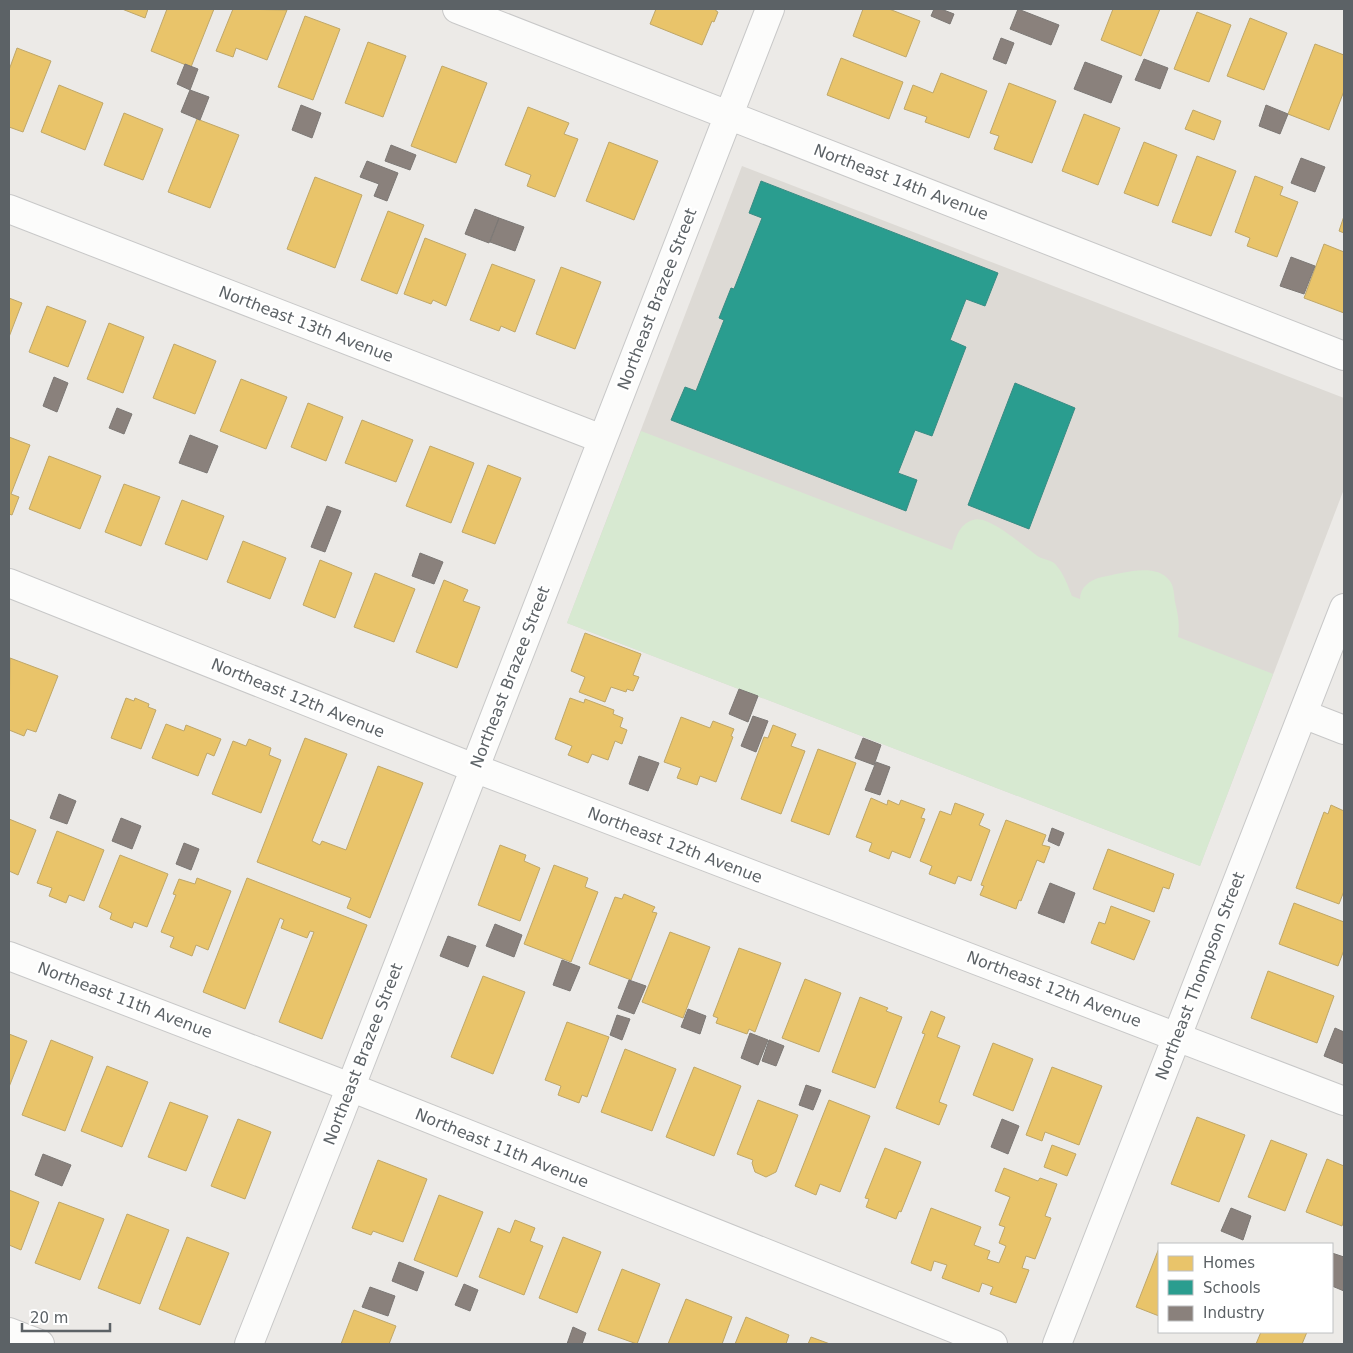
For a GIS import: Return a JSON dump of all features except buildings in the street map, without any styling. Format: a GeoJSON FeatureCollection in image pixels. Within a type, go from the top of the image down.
{"type":"FeatureCollection","features":[{"type":"Feature","properties":{"kind":"street","name":"Northeast 14th Avenue"},"geometry":{"type":"LineString","coordinates":[[457,9],[1344,356]]}},
{"type":"Feature","properties":{"kind":"street","name":"Northeast Brazee Street"},"geometry":{"type":"LineString","coordinates":[[249,1344],[770,9]]}},
{"type":"Feature","properties":{"kind":"street","name":"Northeast 13th Avenue"},"geometry":{"type":"LineString","coordinates":[[9,209],[602,439]]}},
{"type":"Feature","properties":{"kind":"street","name":"Northeast 12th Avenue"},"geometry":{"type":"LineString","coordinates":[[9,583],[474,768],[1344,1101]]}},
{"type":"Feature","properties":{"kind":"street","name":"Northeast Thompson Street"},"geometry":{"type":"LineString","coordinates":[[1057,1344],[1344,608]]}},
{"type":"Feature","properties":{"kind":"street"},"geometry":{"type":"LineString","coordinates":[[1303,714],[1344,730]]}},
{"type":"Feature","properties":{"kind":"street","name":"Northeast 11th Avenue"},"geometry":{"type":"LineString","coordinates":[[9,956],[350,1087],[993,1344]]}},
{"type":"Feature","properties":{"kind":"street"},"geometry":{"type":"LineString","coordinates":[[9,1332],[40,1344]]}},
{"type":"Feature","properties":{"kind":"shaded area"},"geometry":{"type":"Polygon","coordinates":[[[742,166],[1344,398],[1344,489],[1200,866],[567,623],[742,166]]]}},
{"type":"Feature","properties":{"kind":"green space"},"geometry":{"type":"Polygon","coordinates":[[[641,431],[952,550],[964,525],[973,520],[980,519],[988,522],[1007,533],[1039,557],[1054,563],[1064,576],[1072,596],[1080,599],[1080,595],[1086,585],[1102,577],[1146,570],[1163,575],[1171,582],[1173,587],[1179,628],[1178,637],[1273,674],[1200,866],[567,623],[641,431]]]}}]}
